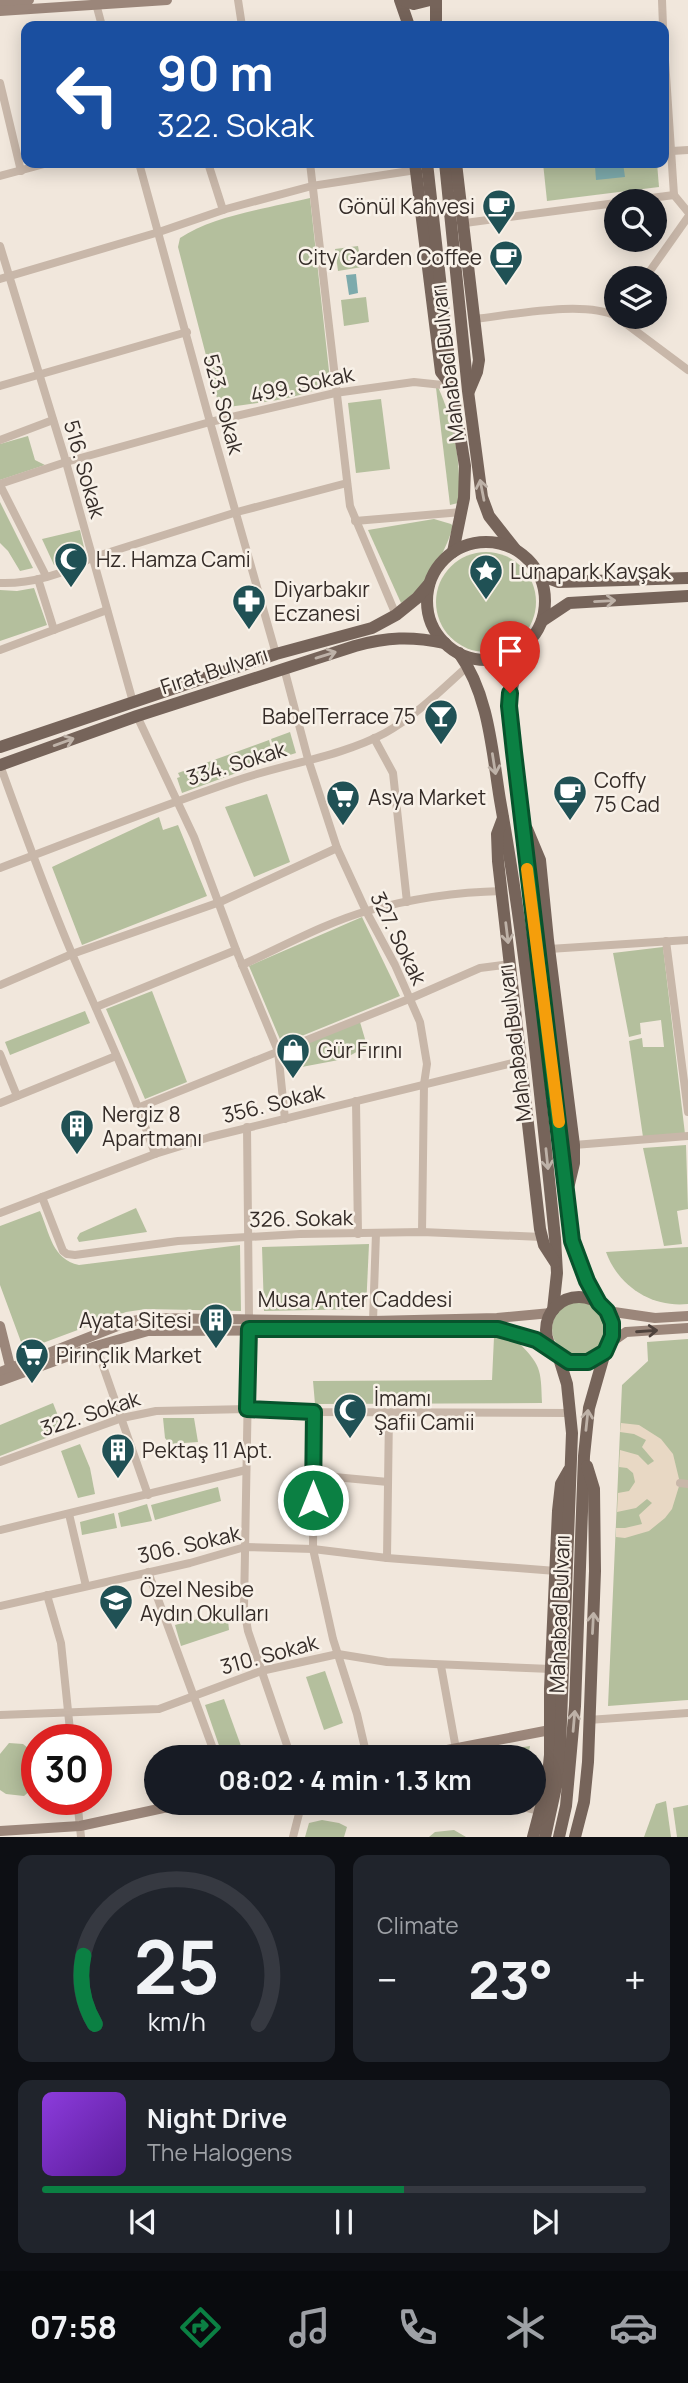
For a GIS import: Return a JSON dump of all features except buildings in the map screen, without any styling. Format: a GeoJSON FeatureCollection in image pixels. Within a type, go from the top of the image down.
{"type":"FeatureCollection","features":[{"type":"Feature","properties":{"kind":"main road"},"geometry":{"type":"LineString","coordinates":[[0,2],[29,0]]}},
{"type":"Feature","properties":{"kind":"main road"},"geometry":{"type":"LineString","coordinates":[[0,11],[96,2],[167,0]]}},
{"type":"Feature","properties":{"kind":"main road"},"geometry":{"type":"LineString","coordinates":[[402,0],[414,4],[430,0]]}},
{"type":"Feature","properties":{"kind":"main road"},"geometry":{"type":"LineString","coordinates":[[402,0],[407,21]]}},
{"type":"Feature","properties":{"kind":"main road"},"geometry":{"type":"LineString","coordinates":[[436,0],[436,21]]}},
{"type":"Feature","properties":{"kind":"main road","name":"Mahabad Bulvarı"},"geometry":{"type":"LineString","coordinates":[[419,168],[465,466],[466,485],[453,552]]}},
{"type":"Feature","properties":{"kind":"main road","name":"Mahabad Bulvarı"},"geometry":{"type":"LineString","coordinates":[[446,168],[468,391],[482,497],[489,516],[515,549]]}},
{"type":"Feature","properties":{"kind":"main road"},"geometry":{"type":"LineString","coordinates":[[457,168],[479,360],[477,372],[468,391]]}},
{"type":"Feature","properties":{"kind":"main road"},"geometry":{"type":"LineString","coordinates":[[499,543],[515,549],[534,565],[540,575],[545,590],[542,621],[533,637],[519,650],[505,657],[473,659],[458,653],[444,643],[430,622],[427,609],[429,584],[443,561],[467,545],[499,543]]}},
{"type":"Feature","properties":{"kind":"main road"},"geometry":{"type":"LineString","coordinates":[[540,575],[559,582],[688,578]]}},
{"type":"Feature","properties":{"kind":"main road","name":"Fırat Bulvarı"},"geometry":{"type":"LineString","coordinates":[[0,765],[373,634],[417,598],[429,584]]}},
{"type":"Feature","properties":{"kind":"main road"},"geometry":{"type":"LineString","coordinates":[[542,621],[569,603],[688,596]]}},
{"type":"Feature","properties":{"kind":"main road","name":"Fırat Bulvarı"},"geometry":{"type":"LineString","coordinates":[[0,747],[276,654],[373,634],[384,638],[444,643]]}},
{"type":"Feature","properties":{"kind":"main road","name":"Mahabad Bulvarı"},"geometry":{"type":"LineString","coordinates":[[519,650],[509,706],[572,1241],[587,1281],[603,1307]]}},
{"type":"Feature","properties":{"kind":"main road","name":"Mahabad Bulvarı"},"geometry":{"type":"LineString","coordinates":[[458,653],[468,666],[486,715],[504,818],[537,1070],[557,1266],[552,1311]]}},
{"type":"Feature","properties":{"kind":"main road"},"geometry":{"type":"LineString","coordinates":[[521,814],[540,860],[574,1145],[574,1163],[567,1194]]}},
{"type":"Feature","properties":{"kind":"main road"},"geometry":{"type":"LineString","coordinates":[[504,818],[497,834],[521,1061],[542,1237],[557,1266]]}},
{"type":"Feature","properties":{"kind":"main road"},"geometry":{"type":"LineString","coordinates":[[688,1316],[655,1318],[603,1307],[589,1298],[578,1297],[568,1299],[552,1311],[546,1334],[555,1353],[569,1362],[579,1363],[597,1358],[626,1332],[688,1328]]}},
{"type":"Feature","properties":{"kind":"main road"},"geometry":{"type":"LineString","coordinates":[[603,1307],[613,1328],[607,1348]]}},
{"type":"Feature","properties":{"kind":"main road","name":"Musa Anter Caddesi"},"geometry":{"type":"LineString","coordinates":[[8,1372],[148,1331],[249,1324],[497,1318],[552,1311]]}},
{"type":"Feature","properties":{"kind":"main road","name":"Musa Anter Caddesi"},"geometry":{"type":"LineString","coordinates":[[0,1381],[8,1372],[125,1323],[148,1318],[249,1324],[498,1329],[536,1340],[555,1353]]}},
{"type":"Feature","properties":{"kind":"main road"},"geometry":{"type":"LineString","coordinates":[[0,1326],[7,1347],[8,1372]]}},
{"type":"Feature","properties":{"kind":"main road","name":"Mahabad Bulvarı"},"geometry":{"type":"LineString","coordinates":[[559,1837],[566,1806],[575,1706],[584,1457],[589,1408],[607,1348]]}},
{"type":"Feature","properties":{"kind":"main road","name":"Mahabad Bulvarı"},"geometry":{"type":"LineString","coordinates":[[545,1837],[559,1773],[571,1466],[571,1413],[567,1384],[555,1353]]}},
{"type":"Feature","properties":{"kind":"main road"},"geometry":{"type":"LineString","coordinates":[[575,1837],[584,1802],[596,1520],[594,1489],[584,1457]]}},
{"type":"Feature","properties":{"kind":"main road"},"geometry":{"type":"LineString","coordinates":[[546,1788],[561,1484],[571,1466]]}},
{"type":"Feature","properties":{"kind":"main road"},"geometry":{"type":"LineString","coordinates":[[476,1745],[550,1730]]}},
{"type":"Feature","properties":{"kind":"main road"},"geometry":{"type":"LineString","coordinates":[[0,1832],[80,1832],[144,1815]]}},
{"type":"Feature","properties":{"kind":"main road"},"geometry":{"type":"LineString","coordinates":[[533,1837],[539,1815]]}},
{"type":"Feature","properties":{"kind":"street"},"geometry":{"type":"LineString","coordinates":[[238,0],[241,21]]}},
{"type":"Feature","properties":{"kind":"street"},"geometry":{"type":"LineString","coordinates":[[663,0],[663,21]]}},
{"type":"Feature","properties":{"kind":"street"},"geometry":{"type":"LineString","coordinates":[[96,2],[101,21]]}},
{"type":"Feature","properties":{"kind":"street"},"geometry":{"type":"LineString","coordinates":[[0,83],[21,171]]}},
{"type":"Feature","properties":{"kind":"street"},"geometry":{"type":"LineString","coordinates":[[669,110],[674,195],[688,212]]}},
{"type":"Feature","properties":{"kind":"street"},"geometry":{"type":"LineString","coordinates":[[672,151],[688,150]]}},
{"type":"Feature","properties":{"kind":"street"},"geometry":{"type":"LineString","coordinates":[[0,176],[31,168]]}},
{"type":"Feature","properties":{"kind":"street","name":"523. Sokak"},"geometry":{"type":"LineString","coordinates":[[140,168],[276,654]]}},
{"type":"Feature","properties":{"kind":"street"},"geometry":{"type":"LineString","coordinates":[[210,168],[223,210]]}},
{"type":"Feature","properties":{"kind":"street"},"geometry":{"type":"LineString","coordinates":[[310,168],[350,506],[396,615]]}},
{"type":"Feature","properties":{"kind":"street"},"geometry":{"type":"LineString","coordinates":[[4,278],[223,210],[312,186],[404,168]]}},
{"type":"Feature","properties":{"kind":"street"},"geometry":{"type":"LineString","coordinates":[[667,196],[674,195]]}},
{"type":"Feature","properties":{"kind":"street"},"geometry":{"type":"LineString","coordinates":[[465,223],[604,205]]}},
{"type":"Feature","properties":{"kind":"street"},"geometry":{"type":"LineString","coordinates":[[653,266],[688,217]]}},
{"type":"Feature","properties":{"kind":"street","name":"516. Sokak"},"geometry":{"type":"LineString","coordinates":[[0,246],[4,278],[39,374],[66,462],[133,702]]}},
{"type":"Feature","properties":{"kind":"street"},"geometry":{"type":"LineString","coordinates":[[474,319],[585,308],[604,311]]}},
{"type":"Feature","properties":{"kind":"street"},"geometry":{"type":"LineString","coordinates":[[633,329],[688,370]]}},
{"type":"Feature","properties":{"kind":"street"},"geometry":{"type":"LineString","coordinates":[[0,386],[187,332]]}},
{"type":"Feature","properties":{"kind":"street","name":"499. Sokak"},"geometry":{"type":"LineString","coordinates":[[0,484],[66,462],[210,422],[335,393],[414,382],[452,386]]}},
{"type":"Feature","properties":{"kind":"street"},"geometry":{"type":"LineString","coordinates":[[0,440],[53,420]]}},
{"type":"Feature","properties":{"kind":"street"},"geometry":{"type":"LineString","coordinates":[[0,583],[42,578],[80,565],[91,558],[237,512],[347,483]]}},
{"type":"Feature","properties":{"kind":"street"},"geometry":{"type":"LineString","coordinates":[[0,484],[42,578],[54,630]]}},
{"type":"Feature","properties":{"kind":"street"},"geometry":{"type":"LineString","coordinates":[[355,521],[462,512]]}},
{"type":"Feature","properties":{"kind":"street"},"geometry":{"type":"LineString","coordinates":[[0,650],[107,610]]}},
{"type":"Feature","properties":{"kind":"street","name":"334. Sokak"},"geometry":{"type":"LineString","coordinates":[[0,868],[97,833],[177,800],[374,738],[426,705],[468,666]]}},
{"type":"Feature","properties":{"kind":"street","name":"327. Sokak"},"geometry":{"type":"LineString","coordinates":[[284,667],[308,759],[337,848],[420,1022],[427,1065],[424,1084],[422,1232]]}},
{"type":"Feature","properties":{"kind":"street"},"geometry":{"type":"LineString","coordinates":[[137,716],[177,800],[220,902],[236,950],[278,1051],[285,1119]]}},
{"type":"Feature","properties":{"kind":"street"},"geometry":{"type":"LineString","coordinates":[[374,738],[393,773],[407,902]]}},
{"type":"Feature","properties":{"kind":"street"},"geometry":{"type":"LineString","coordinates":[[0,765],[72,954],[140,1107],[156,1154]]}},
{"type":"Feature","properties":{"kind":"street"},"geometry":{"type":"LineString","coordinates":[[0,985],[72,954],[220,902],[337,848]]}},
{"type":"Feature","properties":{"kind":"street"},"geometry":{"type":"LineString","coordinates":[[242,965],[366,911],[474,892],[502,891]]}},
{"type":"Feature","properties":{"kind":"street"},"geometry":{"type":"LineString","coordinates":[[549,949],[688,940]]}},
{"type":"Feature","properties":{"kind":"street"},"geometry":{"type":"LineString","coordinates":[[666,941],[684,1054],[688,1112]]}},
{"type":"Feature","properties":{"kind":"street"},"geometry":{"type":"LineString","coordinates":[[96,1007],[236,950]]}},
{"type":"Feature","properties":{"kind":"street"},"geometry":{"type":"LineString","coordinates":[[140,1107],[480,968],[510,964]]}},
{"type":"Feature","properties":{"kind":"street"},"geometry":{"type":"LineString","coordinates":[[0,1054],[17,1096]]}},
{"type":"Feature","properties":{"kind":"street"},"geometry":{"type":"LineString","coordinates":[[0,1103],[116,1056]]}},
{"type":"Feature","properties":{"kind":"street","name":"356. Sokak"},"geometry":{"type":"LineString","coordinates":[[0,1213],[156,1154],[247,1127],[521,1061]]}},
{"type":"Feature","properties":{"kind":"street"},"geometry":{"type":"LineString","coordinates":[[356,1101],[358,1234]]}},
{"type":"Feature","properties":{"kind":"street"},"geometry":{"type":"LineString","coordinates":[[247,1127],[249,1324],[244,1608],[248,1631],[287,1745]]}},
{"type":"Feature","properties":{"kind":"street"},"geometry":{"type":"LineString","coordinates":[[574,1145],[688,1136]]}},
{"type":"Feature","properties":{"kind":"street","name":"326. Sokak"},"geometry":{"type":"LineString","coordinates":[[42,1197],[63,1251],[67,1254],[86,1255],[178,1241],[247,1236],[422,1232],[542,1237]]}},
{"type":"Feature","properties":{"kind":"street"},"geometry":{"type":"LineString","coordinates":[[373,1321],[376,1233]]}},
{"type":"Feature","properties":{"kind":"street"},"geometry":{"type":"LineString","coordinates":[[96,1346],[148,1495]]}},
{"type":"Feature","properties":{"kind":"street","name":"322. Sokak"},"geometry":{"type":"LineString","coordinates":[[0,1462],[122,1418],[156,1411],[247,1409],[389,1413],[571,1413]]}},
{"type":"Feature","properties":{"kind":"street"},"geometry":{"type":"LineString","coordinates":[[314,1412],[313,1549],[338,1654],[364,1745]]}},
{"type":"Feature","properties":{"kind":"street"},"geometry":{"type":"LineString","coordinates":[[387,1558],[389,1413]]}},
{"type":"Feature","properties":{"kind":"street"},"geometry":{"type":"LineString","coordinates":[[0,1519],[3,1529],[246,1470]]}},
{"type":"Feature","properties":{"kind":"street"},"geometry":{"type":"LineString","coordinates":[[313,1475],[388,1482]]}},
{"type":"Feature","properties":{"kind":"street"},"geometry":{"type":"LineString","coordinates":[[69,1514],[86,1586]]}},
{"type":"Feature","properties":{"kind":"street","name":"306. Sokak"},"geometry":{"type":"LineString","coordinates":[[0,1606],[245,1547],[313,1549],[387,1558],[556,1571]]}},
{"type":"Feature","properties":{"kind":"street"},"geometry":{"type":"LineString","coordinates":[[148,1572],[212,1745]]}},
{"type":"Feature","properties":{"kind":"street"},"geometry":{"type":"LineString","coordinates":[[47,1595],[61,1643],[70,1724]]}},
{"type":"Feature","properties":{"kind":"street","name":"310. Sokak"},"geometry":{"type":"LineString","coordinates":[[0,1715],[159,1709],[261,1671],[338,1654],[387,1662],[551,1669]]}},
{"type":"Feature","properties":{"kind":"street"},"geometry":{"type":"LineString","coordinates":[[441,1665],[455,1745]]}},
{"type":"Feature","properties":{"kind":"street"},"geometry":{"type":"LineString","coordinates":[[589,1720],[688,1713]]}},
{"type":"Feature","properties":{"kind":"street"},"geometry":{"type":"LineString","coordinates":[[293,1837],[299,1815]]}},
{"type":"Feature","properties":{"kind":"green space"},"geometry":{"type":"Polygon","coordinates":[[[544,168],[657,168],[659,187],[604,189],[604,194],[547,201],[544,168]]]}},
{"type":"Feature","properties":{"kind":"green space"},"geometry":{"type":"Polygon","coordinates":[[[310,198],[330,380],[323,386],[299,395],[230,407],[217,398],[178,247],[180,238],[209,223],[310,198]]]}},
{"type":"Feature","properties":{"kind":"green space"},"geometry":{"type":"Polygon","coordinates":[[[358,246],[362,267],[338,271],[335,249],[358,246]]]}},
{"type":"Feature","properties":{"kind":"green space"},"geometry":{"type":"Polygon","coordinates":[[[366,297],[369,322],[344,326],[341,300],[366,297]]]}},
{"type":"Feature","properties":{"kind":"green space"},"geometry":{"type":"Polygon","coordinates":[[[438,387],[444,400],[458,459],[458,503],[450,505],[436,388],[438,387]]]}},
{"type":"Feature","properties":{"kind":"green space"},"geometry":{"type":"Polygon","coordinates":[[[381,399],[390,469],[356,473],[348,403],[381,399]]]}},
{"type":"Feature","properties":{"kind":"green space"},"geometry":{"type":"Polygon","coordinates":[[[28,436],[35,460],[45,465],[0,480],[0,444],[28,436]]]}},
{"type":"Feature","properties":{"kind":"green space"},"geometry":{"type":"Polygon","coordinates":[[[0,502],[33,568],[20,571],[0,543],[0,502]]]}},
{"type":"Feature","properties":{"kind":"green space"},"geometry":{"type":"Polygon","coordinates":[[[434,519],[453,526],[449,537],[440,558],[426,579],[401,603],[368,530],[434,519]]]}},
{"type":"Feature","properties":{"kind":"green space"},"geometry":{"type":"Polygon","coordinates":[[[80,530],[86,556],[54,565],[42,539],[80,530]]]}},
{"type":"Feature","properties":{"kind":"green space"},"geometry":{"type":"Polygon","coordinates":[[[486,552],[505,556],[521,567],[532,583],[536,602],[532,621],[521,637],[505,648],[486,652],[467,648],[451,637],[440,621],[436,602],[440,583],[451,567],[467,556],[486,552]]]}},
{"type":"Feature","properties":{"kind":"green space"},"geometry":{"type":"Polygon","coordinates":[[[34,588],[47,625],[0,641],[0,590],[34,588]]]}},
{"type":"Feature","properties":{"kind":"green space"},"geometry":{"type":"Polygon","coordinates":[[[290,732],[296,753],[277,759],[271,739],[290,732]]]}},
{"type":"Feature","properties":{"kind":"green space"},"geometry":{"type":"Polygon","coordinates":[[[269,740],[274,759],[182,793],[178,773],[269,740]]]}},
{"type":"Feature","properties":{"kind":"green space"},"geometry":{"type":"Polygon","coordinates":[[[267,794],[290,862],[254,877],[225,807],[267,794]]]}},
{"type":"Feature","properties":{"kind":"green space"},"geometry":{"type":"Polygon","coordinates":[[[159,817],[163,830],[178,825],[207,896],[82,945],[52,867],[159,817]]]}},
{"type":"Feature","properties":{"kind":"green space"},"geometry":{"type":"Polygon","coordinates":[[[362,917],[400,996],[282,1044],[249,966],[362,917]]]}},
{"type":"Feature","properties":{"kind":"green space"},"geometry":{"type":"Polygon","coordinates":[[[663,947],[685,1134],[643,1137],[629,1041],[642,1038],[643,1047],[664,1047],[661,1020],[640,1023],[641,1034],[629,1037],[613,953],[663,947]]]}},
{"type":"Feature","properties":{"kind":"green space"},"geometry":{"type":"Polygon","coordinates":[[[152,991],[187,1082],[145,1099],[106,1009],[152,991]]]}},
{"type":"Feature","properties":{"kind":"green space"},"geometry":{"type":"Polygon","coordinates":[[[85,1011],[90,1023],[10,1055],[5,1042],[85,1011]]]}},
{"type":"Feature","properties":{"kind":"green space"},"geometry":{"type":"Polygon","coordinates":[[[360,1022],[367,1046],[344,1059],[291,1069],[287,1051],[360,1022]]]}},
{"type":"Feature","properties":{"kind":"green space"},"geometry":{"type":"Polygon","coordinates":[[[686,1145],[688,1209],[677,1211],[682,1244],[664,1246],[643,1148],[686,1145]]]}},
{"type":"Feature","properties":{"kind":"green space"},"geometry":{"type":"Polygon","coordinates":[[[136,1208],[147,1232],[79,1242],[77,1238],[80,1233],[136,1208]]]}},
{"type":"Feature","properties":{"kind":"green space"},"geometry":{"type":"Polygon","coordinates":[[[40,1211],[57,1251],[70,1262],[79,1265],[240,1245],[241,1311],[146,1309],[126,1312],[24,1350],[0,1285],[0,1226],[40,1211]]]}},
{"type":"Feature","properties":{"kind":"green space"},"geometry":{"type":"Polygon","coordinates":[[[369,1244],[366,1309],[264,1311],[262,1247],[369,1244]]]}},
{"type":"Feature","properties":{"kind":"green space"},"geometry":{"type":"Polygon","coordinates":[[[688,1247],[688,1304],[662,1302],[638,1292],[619,1275],[606,1252],[688,1247]]]}},
{"type":"Feature","properties":{"kind":"green space"},"geometry":{"type":"Polygon","coordinates":[[[579,1302],[598,1310],[606,1329],[598,1348],[579,1356],[560,1348],[552,1329],[560,1310],[579,1302]]]}},
{"type":"Feature","properties":{"kind":"green space"},"geometry":{"type":"Polygon","coordinates":[[[494,1337],[516,1340],[530,1355],[540,1374],[542,1403],[315,1404],[313,1381],[492,1380],[494,1337]]]}},
{"type":"Feature","properties":{"kind":"green space"},"geometry":{"type":"Polygon","coordinates":[[[688,1339],[688,1700],[608,1706],[622,1385],[648,1361],[647,1342],[688,1339]]]}},
{"type":"Feature","properties":{"kind":"green space"},"geometry":{"type":"Polygon","coordinates":[[[53,1403],[64,1431],[0,1456],[0,1425],[53,1403]]]}},
{"type":"Feature","properties":{"kind":"green space"},"geometry":{"type":"Polygon","coordinates":[[[163,1418],[194,1418],[198,1442],[170,1444],[165,1438],[163,1418]]]}},
{"type":"Feature","properties":{"kind":"green space"},"geometry":{"type":"Polygon","coordinates":[[[80,1444],[90,1468],[95,1494],[78,1498],[61,1451],[80,1444]]]}},
{"type":"Feature","properties":{"kind":"green space"},"geometry":{"type":"Polygon","coordinates":[[[218,1487],[221,1501],[155,1520],[151,1505],[218,1487]]]}},
{"type":"Feature","properties":{"kind":"green space"},"geometry":{"type":"Polygon","coordinates":[[[147,1504],[152,1521],[121,1527],[118,1513],[147,1504]]]}},
{"type":"Feature","properties":{"kind":"green space"},"geometry":{"type":"Polygon","coordinates":[[[114,1513],[117,1528],[82,1535],[80,1522],[114,1513]]]}},
{"type":"Feature","properties":{"kind":"green space"},"geometry":{"type":"Polygon","coordinates":[[[227,1611],[229,1630],[181,1646],[175,1625],[227,1611]]]}},
{"type":"Feature","properties":{"kind":"green space"},"geometry":{"type":"Polygon","coordinates":[[[325,1671],[343,1723],[324,1730],[306,1677],[325,1671]]]}},
{"type":"Feature","properties":{"kind":"green space"},"geometry":{"type":"Polygon","coordinates":[[[224,1699],[241,1745],[219,1745],[205,1705],[224,1699]]]}},
{"type":"Feature","properties":{"kind":"green space"},"geometry":{"type":"Polygon","coordinates":[[[9,1743],[21,1744],[21,1796],[6,1794],[0,1790],[0,1754],[9,1743]]]}},
{"type":"Feature","properties":{"kind":"green space"},"geometry":{"type":"Polygon","coordinates":[[[666,1801],[671,1837],[644,1837],[656,1804],[666,1801]]]}},
{"type":"Feature","properties":{"kind":"green space"},"geometry":{"type":"Polygon","coordinates":[[[688,1805],[688,1837],[677,1837],[673,1808],[688,1805]]]}},
{"type":"Feature","properties":{"kind":"green space"},"geometry":{"type":"Polygon","coordinates":[[[322,1820],[347,1827],[344,1837],[305,1837],[309,1823],[322,1820]]]}},
{"type":"Feature","properties":{"kind":"green space"},"geometry":{"type":"Polygon","coordinates":[[[454,1830],[466,1837],[429,1837],[435,1832],[454,1830]]]}},
{"type":"Feature","properties":{"kind":"shaded area"},"geometry":{"type":"Polygon","coordinates":[[[621,1423],[639,1425],[661,1439],[673,1454],[680,1483],[672,1509],[665,1518],[649,1531],[625,1538],[616,1537],[616,1528],[642,1524],[639,1515],[652,1503],[647,1499],[636,1508],[617,1512],[618,1493],[629,1491],[635,1482],[633,1473],[627,1468],[619,1467],[620,1450],[638,1455],[648,1465],[654,1461],[642,1447],[646,1440],[634,1434],[620,1432],[621,1423]]]}},
{"type":"Feature","properties":{"kind":"water"},"geometry":{"type":"Polygon","coordinates":[[[595,168],[624,168],[625,177],[596,180],[595,168]]]}},
{"type":"Feature","properties":{"kind":"water"},"geometry":{"type":"Polygon","coordinates":[[[356,274],[358,293],[349,295],[346,275],[356,274]]]}},
{"type":"Feature","properties":{"kind":"slow traffic"},"geometry":{"type":"LineString","coordinates":[[527,869],[559,1122]]}},
{"type":"Feature","properties":{"kind":"place","name":"Gönül Kahvesi"},"geometry":{"type":"Point","coordinates":[499,236]}},
{"type":"Feature","properties":{"kind":"place","name":"City Garden Coffee"},"geometry":{"type":"Point","coordinates":[506,287]}},
{"type":"Feature","properties":{"kind":"place","name":"Hz. Hamza Cami"},"geometry":{"type":"Point","coordinates":[71,589]}},
{"type":"Feature","properties":{"kind":"place","name":"Lunapark Kavşak"},"geometry":{"type":"Point","coordinates":[486,601]}},
{"type":"Feature","properties":{"kind":"place","name":"Diyarbakır Eczanesi"},"geometry":{"type":"Point","coordinates":[249,631]}},
{"type":"Feature","properties":{"kind":"place","name":"BabelTerrace 75"},"geometry":{"type":"Point","coordinates":[441,746]}},
{"type":"Feature","properties":{"kind":"place","name":"Coffy 75 Cad"},"geometry":{"type":"Point","coordinates":[570,822]}},
{"type":"Feature","properties":{"kind":"place","name":"Asya Market"},"geometry":{"type":"Point","coordinates":[343,827]}},
{"type":"Feature","properties":{"kind":"place","name":"Gür Fırını"},"geometry":{"type":"Point","coordinates":[293,1080]}},
{"type":"Feature","properties":{"kind":"place","name":"Nergiz 8 Apartmanı"},"geometry":{"type":"Point","coordinates":[77,1156]}},
{"type":"Feature","properties":{"kind":"place","name":"Ayata Sitesi"},"geometry":{"type":"Point","coordinates":[216,1350]}},
{"type":"Feature","properties":{"kind":"place","name":"Pirinçlik Market"},"geometry":{"type":"Point","coordinates":[32,1385]}},
{"type":"Feature","properties":{"kind":"place","name":"İmamı Şafii Camii"},"geometry":{"type":"Point","coordinates":[350,1440]}},
{"type":"Feature","properties":{"kind":"place","name":"Pektaş 11 Apt."},"geometry":{"type":"Point","coordinates":[118,1480]}},
{"type":"Feature","properties":{"kind":"place","name":"Özel Nesibe Aydın Okulları"},"geometry":{"type":"Point","coordinates":[116,1631]}},
{"type":"Feature","properties":{"kind":"route"},"geometry":{"type":"LineString","coordinates":[[313,1500],[314,1412],[247,1409],[249,1329],[498,1329],[536,1340],[569,1362],[579,1363],[588,1362],[605,1352],[612,1336],[610,1317],[587,1281],[572,1241],[514,752],[510,693]]}}]}
